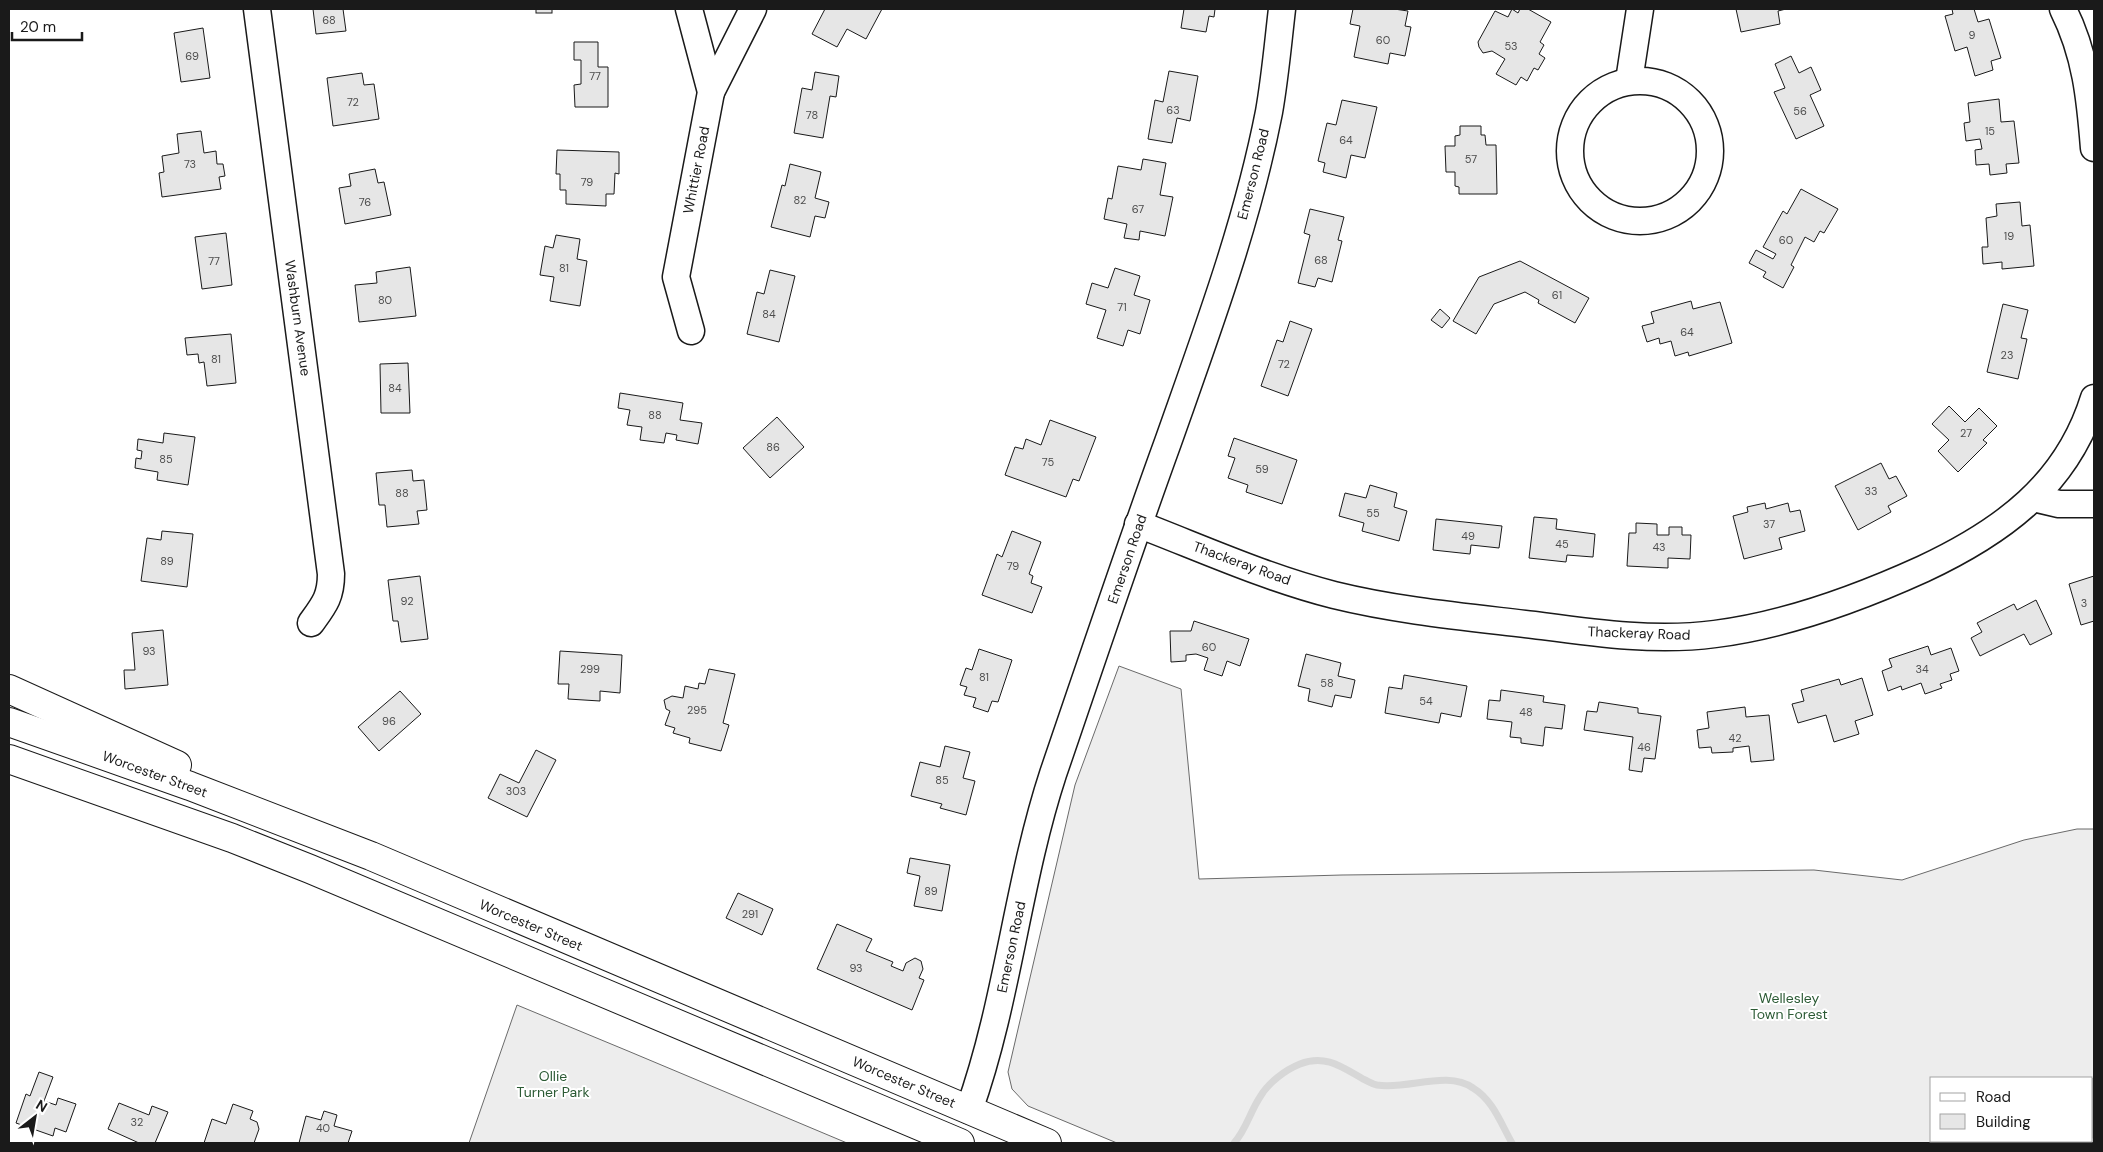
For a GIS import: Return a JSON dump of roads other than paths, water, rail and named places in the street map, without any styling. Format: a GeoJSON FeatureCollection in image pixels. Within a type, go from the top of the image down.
{"type":"FeatureCollection","features":[{"type":"Feature","properties":{"kind":"highway"},"geometry":{"type":"LineString","coordinates":[[9,689],[120,738],[371,856]]}},
{"type":"Feature","properties":{"kind":"highway","name":"Worcester Street"},"geometry":{"type":"LineString","coordinates":[[9,722],[190,786],[371,856],[1047,1143]]}},
{"type":"Feature","properties":{"kind":"highway"},"geometry":{"type":"LineString","coordinates":[[9,759],[232,838],[302,866],[960,1143]]}},
{"type":"Feature","properties":{"kind":"street","name":"Washburn Avenue"},"geometry":{"type":"LineString","coordinates":[[257,9],[331,574],[331,585],[326,603],[310,623]]}},
{"type":"Feature","properties":{"kind":"street","name":"Whittier Road"},"geometry":{"type":"LineString","coordinates":[[689,9],[711,92],[676,277],[691,331]]}},
{"type":"Feature","properties":{"kind":"street"},"geometry":{"type":"LineString","coordinates":[[711,92],[752,9]]}},
{"type":"Feature","properties":{"kind":"street","name":"Emerson Road"},"geometry":{"type":"LineString","coordinates":[[969,1110],[992,1036],[1027,871],[1044,805],[1138,524],[1221,292],[1249,195],[1269,111],[1282,9]]}},
{"type":"Feature","properties":{"kind":"street"},"geometry":{"type":"LineString","coordinates":[[1628,81],[1640,9]]}},
{"type":"Feature","properties":{"kind":"street"},"geometry":{"type":"LineString","coordinates":[[2063,9],[2078,44],[2086,74],[2094,148]]}},
{"type":"Feature","properties":{"kind":"street"},"geometry":{"type":"LineString","coordinates":[[1628,81],[1650,81],[1670,86],[1688,98],[1702,115],[1710,135],[1711,156],[1707,177],[1696,195],[1680,210],[1661,219],[1638,222],[1616,217],[1595,206],[1580,188],[1571,167],[1569,144],[1575,122],[1588,102],[1606,88],[1628,81]]}},
{"type":"Feature","properties":{"kind":"street","name":"Thackeray Road"},"geometry":{"type":"LineString","coordinates":[[1138,524],[1262,572],[1331,594],[1358,600],[1412,610],[1620,635],[1674,637],[1714,634],[1772,623],[1811,612],[1875,589],[1932,565],[1980,539],[2009,520],[2033,498],[2071,451],[2094,398]]}},
{"type":"Feature","properties":{"kind":"street"},"geometry":{"type":"LineString","coordinates":[[2033,498],[2059,504],[2094,504]]}},
{"type":"Feature","properties":{"kind":"waterway"},"geometry":{"type":"LineString","coordinates":[[1234,1143],[1242,1132],[1263,1092],[1272,1082],[1283,1073],[1300,1064],[1317,1060],[1333,1063],[1377,1085],[1389,1086],[1439,1080],[1463,1083],[1473,1088],[1486,1099],[1512,1143]]}},
{"type":"Feature","properties":{"kind":"park label","name":"Wellesley Town Forest"},"geometry":{"type":"Point","coordinates":[1789,1006]}},
{"type":"Feature","properties":{"kind":"park label","name":"Ollie Turner Park"},"geometry":{"type":"Point","coordinates":[553,1084]}}]}
